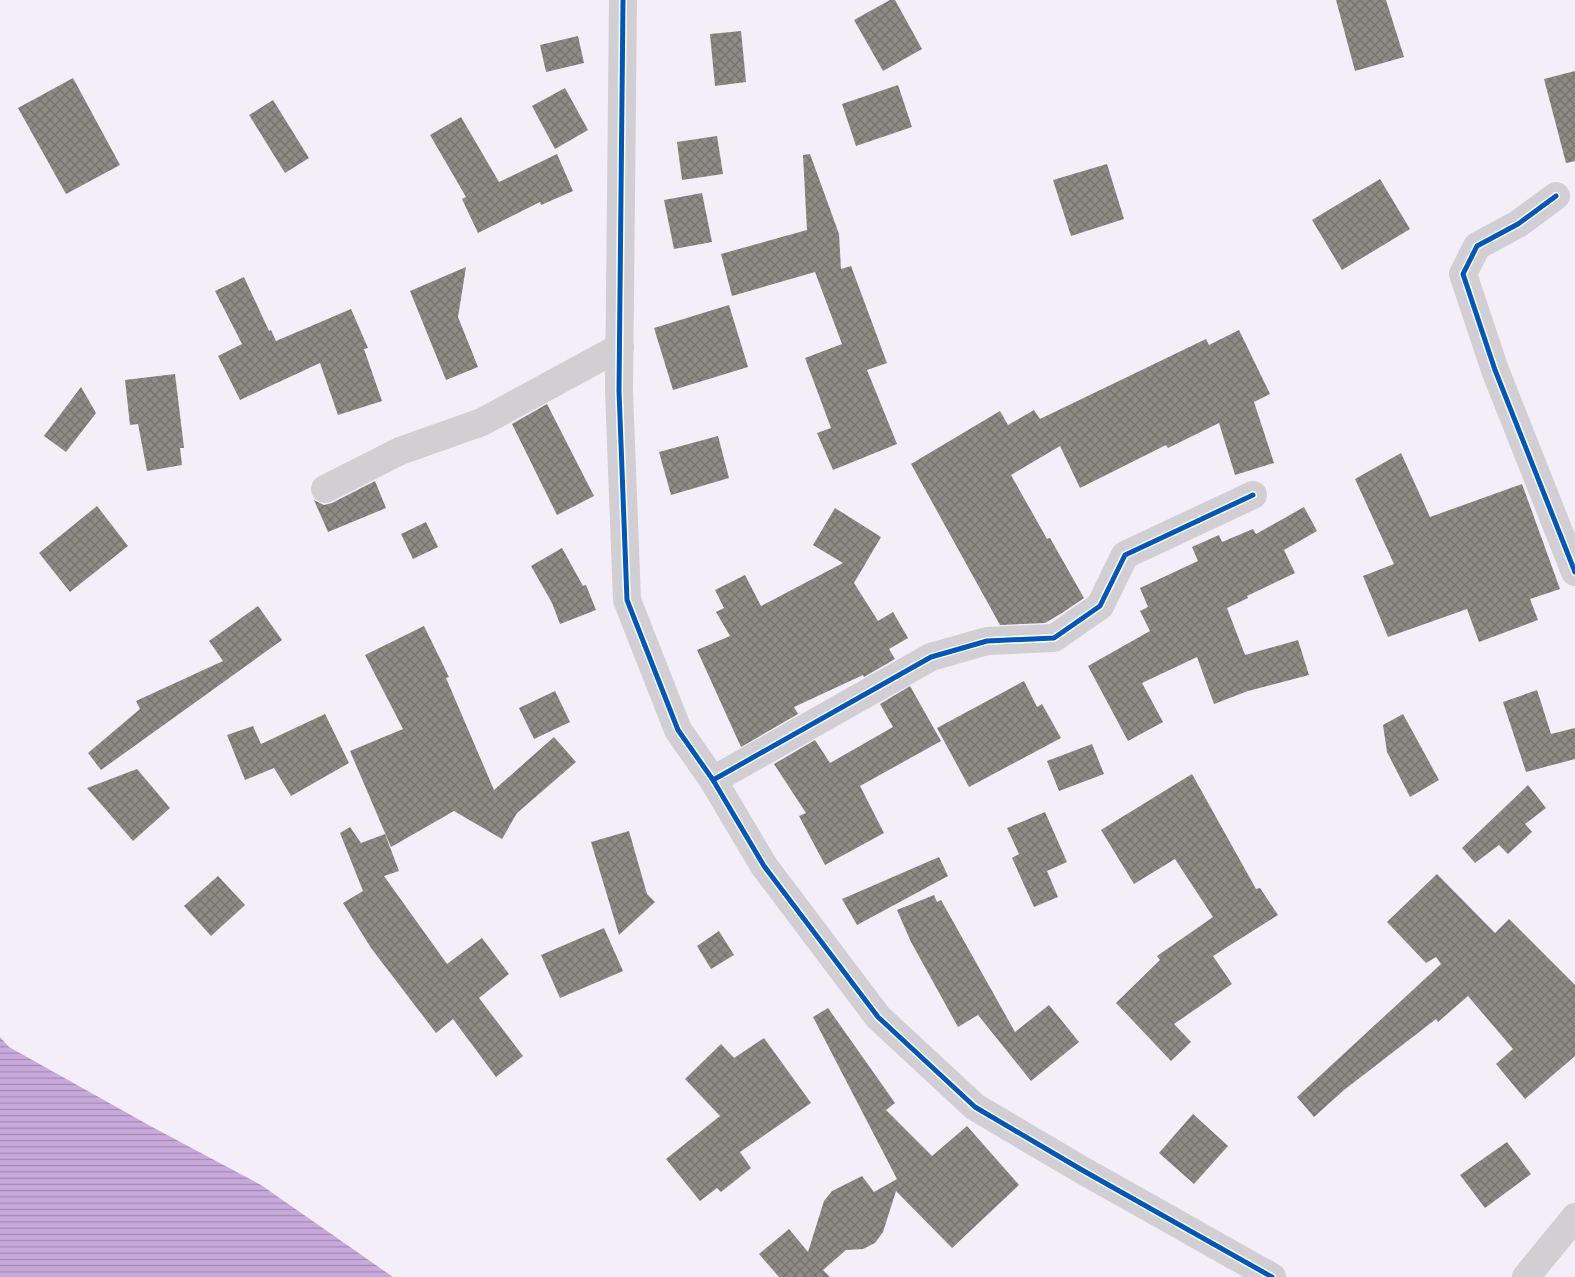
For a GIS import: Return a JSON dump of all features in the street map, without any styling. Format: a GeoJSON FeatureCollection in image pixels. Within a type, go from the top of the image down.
{"type":"FeatureCollection","features":[{"type":"Feature","properties":{"kind":"street"},"geometry":{"type":"LineString","coordinates":[[623,0],[619,392],[627,600],[678,730],[713,780],[764,866],[878,1018],[975,1107],[1082,1170],[1272,1277]]}},
{"type":"Feature","properties":{"kind":"street"},"geometry":{"type":"LineString","coordinates":[[1556,196],[1518,224],[1476,246],[1463,274],[1495,370],[1575,572]]}},
{"type":"Feature","properties":{"kind":"street"},"geometry":{"type":"LineString","coordinates":[[325,489],[400,451],[482,422],[620,348]]}},
{"type":"Feature","properties":{"kind":"street"},"geometry":{"type":"LineString","coordinates":[[713,780],[931,657],[987,640],[1054,638],[1100,606],[1125,555],[1253,495]]}},
{"type":"Feature","properties":{"kind":"street"},"geometry":{"type":"LineString","coordinates":[[1526,1277],[1575,1217]]}},
{"type":"Feature","properties":{"kind":"shaded area"},"geometry":{"type":"Polygon","coordinates":[[[0,1037],[9,1047],[261,1185],[393,1277],[0,1277],[0,1037]]]}},
{"type":"Feature","properties":{"kind":"building"},"geometry":{"type":"Polygon","coordinates":[[[890,0],[895,0],[922,49],[883,71],[854,20],[890,0]]]}},
{"type":"Feature","properties":{"kind":"building"},"geometry":{"type":"Polygon","coordinates":[[[1336,0],[1386,0],[1404,57],[1355,71],[1336,0]]]}},
{"type":"Feature","properties":{"kind":"building"},"geometry":{"type":"Polygon","coordinates":[[[741,31],[746,82],[715,86],[710,34],[741,31]]]}},
{"type":"Feature","properties":{"kind":"building"},"geometry":{"type":"Polygon","coordinates":[[[578,36],[584,63],[546,72],[540,45],[578,36]]]}},
{"type":"Feature","properties":{"kind":"building"},"geometry":{"type":"Polygon","coordinates":[[[1575,71],[1575,161],[1566,163],[1544,79],[1575,71]]]}},
{"type":"Feature","properties":{"kind":"building"},"geometry":{"type":"Polygon","coordinates":[[[73,78],[120,165],[66,194],[18,108],[73,78]]]}},
{"type":"Feature","properties":{"kind":"building"},"geometry":{"type":"Polygon","coordinates":[[[898,85],[912,127],[856,146],[842,104],[898,85]]]}},
{"type":"Feature","properties":{"kind":"building"},"geometry":{"type":"Polygon","coordinates":[[[565,88],[588,130],[555,149],[532,106],[565,88]]]}},
{"type":"Feature","properties":{"kind":"building"},"geometry":{"type":"Polygon","coordinates":[[[273,100],[309,158],[285,173],[249,115],[273,100]]]}},
{"type":"Feature","properties":{"kind":"building"},"geometry":{"type":"Polygon","coordinates":[[[461,117],[499,182],[557,154],[573,191],[541,205],[540,202],[478,233],[462,199],[466,197],[430,135],[461,117]]]}},
{"type":"Feature","properties":{"kind":"building"},"geometry":{"type":"Polygon","coordinates":[[[717,136],[723,174],[682,180],[677,142],[717,136]]]}},
{"type":"Feature","properties":{"kind":"building"},"geometry":{"type":"Polygon","coordinates":[[[810,154],[839,234],[841,269],[851,266],[887,363],[867,370],[897,444],[833,470],[817,433],[831,428],[805,358],[842,344],[815,272],[732,296],[721,254],[807,230],[803,155],[810,154]]]}},
{"type":"Feature","properties":{"kind":"building"},"geometry":{"type":"Polygon","coordinates":[[[1107,164],[1124,219],[1071,236],[1053,180],[1107,164]]]}},
{"type":"Feature","properties":{"kind":"building"},"geometry":{"type":"Polygon","coordinates":[[[1380,179],[1410,229],[1342,270],[1312,220],[1380,179]]]}},
{"type":"Feature","properties":{"kind":"building"},"geometry":{"type":"Polygon","coordinates":[[[702,193],[712,242],[674,249],[664,200],[702,193]]]}},
{"type":"Feature","properties":{"kind":"building"},"geometry":{"type":"Polygon","coordinates":[[[466,267],[458,317],[478,367],[446,380],[410,291],[466,267]]]}},
{"type":"Feature","properties":{"kind":"building"},"geometry":{"type":"Polygon","coordinates":[[[244,277],[269,331],[271,330],[276,341],[351,309],[368,348],[364,349],[382,401],[338,415],[320,363],[240,400],[218,356],[242,344],[215,291],[244,277]]]}},
{"type":"Feature","properties":{"kind":"building"},"geometry":{"type":"Polygon","coordinates":[[[729,305],[748,367],[673,390],[654,328],[729,305]]]}},
{"type":"Feature","properties":{"kind":"building"},"geometry":{"type":"Polygon","coordinates":[[[1239,330],[1270,394],[1254,402],[1274,463],[1235,475],[1219,423],[1168,448],[1166,445],[1080,488],[1060,446],[1011,475],[1047,539],[1050,538],[1084,598],[1045,623],[1000,625],[911,464],[1000,411],[1008,425],[1034,410],[1040,419],[1206,339],[1209,345],[1239,330]]]}},
{"type":"Feature","properties":{"kind":"building"},"geometry":{"type":"Polygon","coordinates":[[[175,374],[184,448],[180,448],[182,465],[147,471],[138,424],[130,425],[125,380],[175,374]]]}},
{"type":"Feature","properties":{"kind":"building"},"geometry":{"type":"Polygon","coordinates":[[[81,387],[96,413],[66,452],[44,436],[81,387]]]}},
{"type":"Feature","properties":{"kind":"building"},"geometry":{"type":"Polygon","coordinates":[[[547,404],[594,496],[557,515],[512,424],[547,404]]]}},
{"type":"Feature","properties":{"kind":"building"},"geometry":{"type":"Polygon","coordinates":[[[718,436],[729,478],[671,495],[659,452],[718,436]]]}},
{"type":"Feature","properties":{"kind":"building"},"geometry":{"type":"Polygon","coordinates":[[[1401,453],[1430,517],[1522,484],[1560,589],[1530,599],[1538,620],[1479,642],[1467,609],[1388,637],[1363,576],[1394,564],[1355,479],[1401,453]]]}},
{"type":"Feature","properties":{"kind":"building"},"geometry":{"type":"Polygon","coordinates":[[[375,481],[386,508],[328,532],[314,500],[324,505],[332,503],[375,481]]]}},
{"type":"Feature","properties":{"kind":"building"},"geometry":{"type":"Polygon","coordinates":[[[97,506],[128,546],[70,592],[39,553],[97,506]]]}},
{"type":"Feature","properties":{"kind":"building"},"geometry":{"type":"Polygon","coordinates":[[[1304,507],[1317,531],[1284,550],[1295,573],[1247,596],[1248,598],[1227,608],[1245,655],[1298,640],[1309,675],[1248,691],[1214,704],[1197,657],[1142,683],[1163,722],[1128,741],[1088,666],[1150,631],[1140,611],[1148,607],[1140,588],[1198,561],[1192,547],[1219,535],[1222,542],[1253,529],[1256,534],[1304,507]]]}},
{"type":"Feature","properties":{"kind":"building"},"geometry":{"type":"Polygon","coordinates":[[[835,508],[881,537],[854,583],[878,621],[893,612],[908,638],[889,649],[895,659],[864,677],[863,675],[794,707],[798,714],[741,747],[697,650],[730,636],[716,612],[724,608],[715,590],[745,575],[761,606],[843,563],[813,545],[835,508]]]}},
{"type":"Feature","properties":{"kind":"building"},"geometry":{"type":"Polygon","coordinates":[[[426,522],[438,547],[413,559],[401,534],[426,522]]]}},
{"type":"Feature","properties":{"kind":"building"},"geometry":{"type":"Polygon","coordinates":[[[562,548],[583,586],[586,585],[596,610],[560,624],[552,603],[531,566],[562,548]]]}},
{"type":"Feature","properties":{"kind":"building"},"geometry":{"type":"Polygon","coordinates":[[[258,606],[282,640],[101,770],[88,753],[140,709],[136,701],[223,661],[209,641],[258,606]]]}},
{"type":"Feature","properties":{"kind":"building"},"geometry":{"type":"Polygon","coordinates":[[[424,626],[449,677],[446,678],[494,790],[554,737],[576,762],[517,813],[502,839],[454,811],[391,847],[350,751],[403,729],[365,655],[424,626]]]}},
{"type":"Feature","properties":{"kind":"building"},"geometry":{"type":"Polygon","coordinates":[[[1024,681],[1037,707],[1042,704],[1061,738],[969,787],[937,728],[1024,681]]]}},
{"type":"Feature","properties":{"kind":"building"},"geometry":{"type":"Polygon","coordinates":[[[910,686],[941,741],[860,786],[884,833],[825,865],[799,816],[806,813],[774,764],[815,740],[830,763],[893,727],[880,704],[910,686]]]}},
{"type":"Feature","properties":{"kind":"building"},"geometry":{"type":"Polygon","coordinates":[[[1537,690],[1551,734],[1575,728],[1575,759],[1526,772],[1503,702],[1537,690]]]}},
{"type":"Feature","properties":{"kind":"building"},"geometry":{"type":"Polygon","coordinates":[[[555,691],[570,722],[534,739],[519,708],[555,691]]]}},
{"type":"Feature","properties":{"kind":"building"},"geometry":{"type":"Polygon","coordinates":[[[325,714],[349,763],[291,796],[274,768],[245,780],[227,735],[253,726],[261,744],[325,714]]]}},
{"type":"Feature","properties":{"kind":"building"},"geometry":{"type":"Polygon","coordinates":[[[1403,714],[1439,780],[1410,797],[1387,752],[1383,725],[1403,714]]]}},
{"type":"Feature","properties":{"kind":"building"},"geometry":{"type":"Polygon","coordinates":[[[1092,744],[1104,774],[1059,791],[1047,761],[1092,744]]]}},
{"type":"Feature","properties":{"kind":"building"},"geometry":{"type":"Polygon","coordinates":[[[137,769],[170,808],[133,841],[87,788],[137,769]]]}},
{"type":"Feature","properties":{"kind":"building"},"geometry":{"type":"Polygon","coordinates":[[[1192,774],[1256,889],[1260,888],[1278,915],[1213,956],[1232,984],[1174,1024],[1191,1042],[1171,1061],[1116,1003],[1160,960],[1157,956],[1213,917],[1175,859],[1134,884],[1101,830],[1192,774]]]}},
{"type":"Feature","properties":{"kind":"building"},"geometry":{"type":"Polygon","coordinates":[[[1528,785],[1546,808],[1525,824],[1532,832],[1508,854],[1499,845],[1475,863],[1462,848],[1528,785]]]}},
{"type":"Feature","properties":{"kind":"building"},"geometry":{"type":"Polygon","coordinates":[[[1045,812],[1067,862],[1047,871],[1058,897],[1034,907],[1012,858],[1019,854],[1007,828],[1045,812]]]}},
{"type":"Feature","properties":{"kind":"building"},"geometry":{"type":"Polygon","coordinates":[[[350,827],[361,843],[385,834],[399,871],[384,876],[447,964],[482,938],[509,974],[479,998],[523,1056],[496,1077],[453,1019],[436,1033],[371,948],[343,903],[363,891],[340,833],[350,827]]]}},
{"type":"Feature","properties":{"kind":"building"},"geometry":{"type":"Polygon","coordinates":[[[629,831],[647,894],[655,902],[619,935],[591,842],[629,831]]]}},
{"type":"Feature","properties":{"kind":"building"},"geometry":{"type":"Polygon","coordinates":[[[939,857],[948,876],[857,925],[842,899],[939,857]]]}},
{"type":"Feature","properties":{"kind":"building"},"geometry":{"type":"Polygon","coordinates":[[[1437,874],[1495,933],[1509,919],[1575,985],[1575,1056],[1525,1099],[1496,1064],[1513,1049],[1468,996],[1438,1022],[1436,1019],[1344,1090],[1314,1117],[1297,1097],[1441,964],[1436,957],[1426,963],[1387,922],[1437,874]]]}},
{"type":"Feature","properties":{"kind":"building"},"geometry":{"type":"Polygon","coordinates":[[[218,876],[245,905],[211,936],[184,906],[218,876]]]}},
{"type":"Feature","properties":{"kind":"building"},"geometry":{"type":"Polygon","coordinates":[[[934,895],[937,902],[941,900],[1015,1032],[1049,1005],[1079,1042],[1031,1081],[978,1015],[958,1027],[911,942],[897,910],[934,895]]]}},
{"type":"Feature","properties":{"kind":"building"},"geometry":{"type":"Polygon","coordinates":[[[604,928],[623,971],[560,998],[541,955],[604,928]]]}},
{"type":"Feature","properties":{"kind":"building"},"geometry":{"type":"Polygon","coordinates":[[[719,931],[734,955],[711,969],[697,946],[719,931]]]}},
{"type":"Feature","properties":{"kind":"building"},"geometry":{"type":"Polygon","coordinates":[[[828,1008],[895,1103],[886,1110],[932,1156],[967,1126],[1019,1185],[952,1248],[896,1191],[883,1232],[875,1243],[863,1249],[846,1250],[823,1270],[830,1277],[779,1277],[759,1254],[789,1229],[808,1252],[824,1201],[832,1191],[862,1176],[874,1192],[897,1179],[813,1017],[828,1008]]]}},
{"type":"Feature","properties":{"kind":"building"},"geometry":{"type":"Polygon","coordinates":[[[764,1038],[811,1103],[740,1152],[751,1168],[721,1192],[717,1188],[700,1201],[666,1159],[720,1116],[685,1079],[721,1044],[734,1058],[764,1038]]]}},
{"type":"Feature","properties":{"kind":"building"},"geometry":{"type":"Polygon","coordinates":[[[1193,1114],[1228,1146],[1194,1184],[1159,1153],[1193,1114]]]}},
{"type":"Feature","properties":{"kind":"building"},"geometry":{"type":"Polygon","coordinates":[[[1507,1142],[1531,1174],[1485,1208],[1460,1175],[1507,1142]]]}},
{"type":"Feature","properties":{"kind":"cycle path"},"geometry":{"type":"LineString","coordinates":[[623,0],[619,391],[627,600],[678,730],[713,780],[764,866],[878,1017],[975,1107],[1082,1170],[1272,1277]]}},
{"type":"Feature","properties":{"kind":"cycle path"},"geometry":{"type":"LineString","coordinates":[[1556,196],[1518,224],[1477,246],[1463,274],[1495,370],[1575,572]]}},
{"type":"Feature","properties":{"kind":"cycle path"},"geometry":{"type":"LineString","coordinates":[[713,780],[931,657],[987,641],[1054,638],[1100,606],[1125,555],[1253,495]]}}]}
